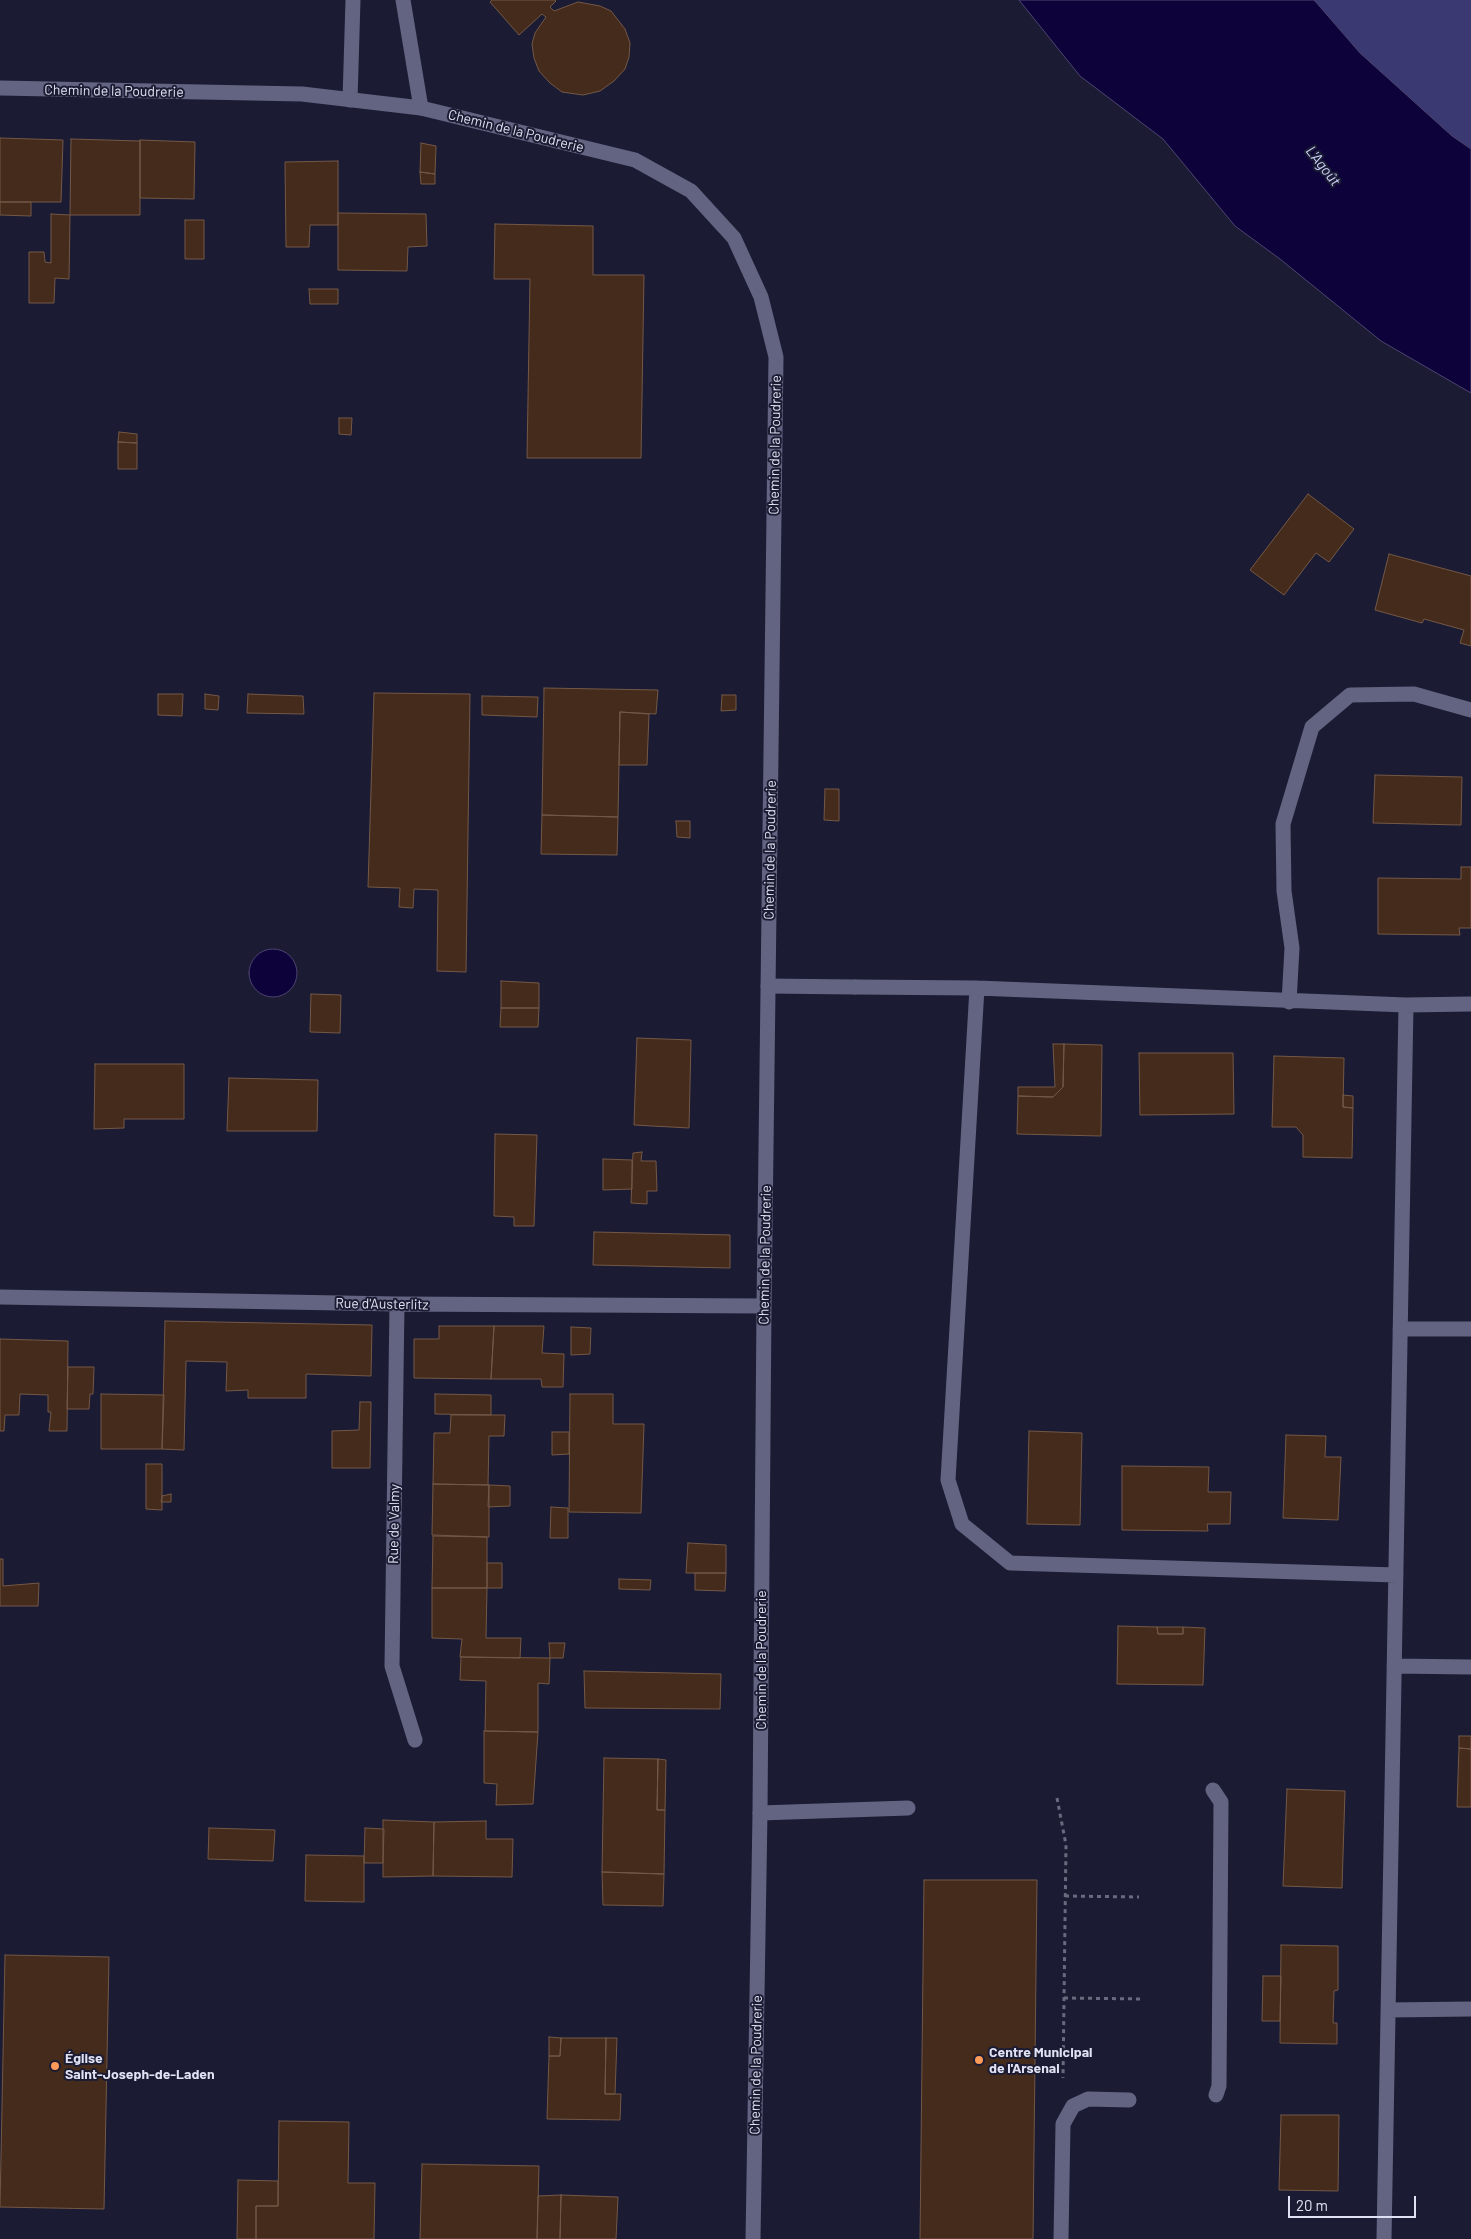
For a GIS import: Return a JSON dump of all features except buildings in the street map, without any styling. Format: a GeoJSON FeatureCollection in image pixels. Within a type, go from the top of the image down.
{"type":"FeatureCollection","features":[{"type":"Feature","properties":{"kind":"street"},"geometry":{"type":"LineString","coordinates":[[350,100],[353,0]]}},
{"type":"Feature","properties":{"kind":"street"},"geometry":{"type":"LineString","coordinates":[[403,0],[421,108]]}},
{"type":"Feature","properties":{"kind":"street","name":"Chemin de la Poudrerie"},"geometry":{"type":"LineString","coordinates":[[0,88],[302,94],[421,108],[635,160],[691,191],[734,238],[761,297],[776,357],[764,1306],[760,1813],[753,2239]]}},
{"type":"Feature","properties":{"kind":"street"},"geometry":{"type":"LineString","coordinates":[[1289,1002],[1292,948],[1284,890],[1283,824],[1312,727],[1350,695],[1414,694],[1471,710]]}},
{"type":"Feature","properties":{"kind":"street"},"geometry":{"type":"LineString","coordinates":[[768,986],[977,988],[1406,1006],[1471,1004]]}},
{"type":"Feature","properties":{"kind":"street"},"geometry":{"type":"LineString","coordinates":[[977,988],[948,1480],[962,1524],[1010,1563],[1396,1575]]}},
{"type":"Feature","properties":{"kind":"street"},"geometry":{"type":"LineString","coordinates":[[1384,2239],[1406,1006]]}},
{"type":"Feature","properties":{"kind":"street","name":"Rue d'Austerlitz"},"geometry":{"type":"LineString","coordinates":[[0,1297],[396,1304],[764,1306]]}},
{"type":"Feature","properties":{"kind":"street","name":"Rue de Valmy"},"geometry":{"type":"LineString","coordinates":[[396,1304],[392,1666],[415,1740]]}},
{"type":"Feature","properties":{"kind":"street"},"geometry":{"type":"LineString","coordinates":[[1400,1329],[1471,1329]]}},
{"type":"Feature","properties":{"kind":"street"},"geometry":{"type":"LineString","coordinates":[[1394,1666],[1471,1667]]}},
{"type":"Feature","properties":{"kind":"street"},"geometry":{"type":"LineString","coordinates":[[1213,1790],[1221,1802],[1219,2086],[1216,2095]]}},
{"type":"Feature","properties":{"kind":"street"},"geometry":{"type":"LineString","coordinates":[[760,1813],[908,1808]]}},
{"type":"Feature","properties":{"kind":"street"},"geometry":{"type":"LineString","coordinates":[[1388,2010],[1471,2008]]}},
{"type":"Feature","properties":{"kind":"street"},"geometry":{"type":"LineString","coordinates":[[1061,2239],[1063,2124],[1073,2106],[1088,2099],[1129,2100]]}},
{"type":"Feature","properties":{"kind":"path"},"geometry":{"type":"LineString","coordinates":[[1057,1798],[1066,1844],[1063,2124]]}},
{"type":"Feature","properties":{"kind":"path"},"geometry":{"type":"LineString","coordinates":[[1065,1896],[1139,1897]]}},
{"type":"Feature","properties":{"kind":"path"},"geometry":{"type":"LineString","coordinates":[[1064,1998],[1143,1999]]}},
{"type":"Feature","properties":{"kind":"shaded area"},"geometry":{"type":"Polygon","coordinates":[[[1314,0],[1471,0],[1471,149],[1452,136],[1360,53],[1314,0]]]}},
{"type":"Feature","properties":{"kind":"water","name":"L'Agoût"},"geometry":{"type":"Polygon","coordinates":[[[1019,0],[1314,0],[1360,53],[1452,136],[1471,149],[1471,393],[1381,341],[1280,259],[1235,226],[1163,139],[1080,76],[1019,0]]]}},
{"type":"Feature","properties":{"kind":"water"},"geometry":{"type":"Polygon","coordinates":[[[268,949],[278,949],[287,953],[293,959],[297,973],[293,987],[287,993],[278,997],[268,997],[259,993],[253,987],[249,978],[249,968],[253,959],[259,953],[268,949]]]}},
{"type":"Feature","properties":{"kind":"place","name":"Centre Municipal de l'Arsenal"},"geometry":{"type":"Point","coordinates":[979,2060]}},
{"type":"Feature","properties":{"kind":"place","name":"Église Saint-Joseph-de-Laden"},"geometry":{"type":"Point","coordinates":[55,2066]}}]}
